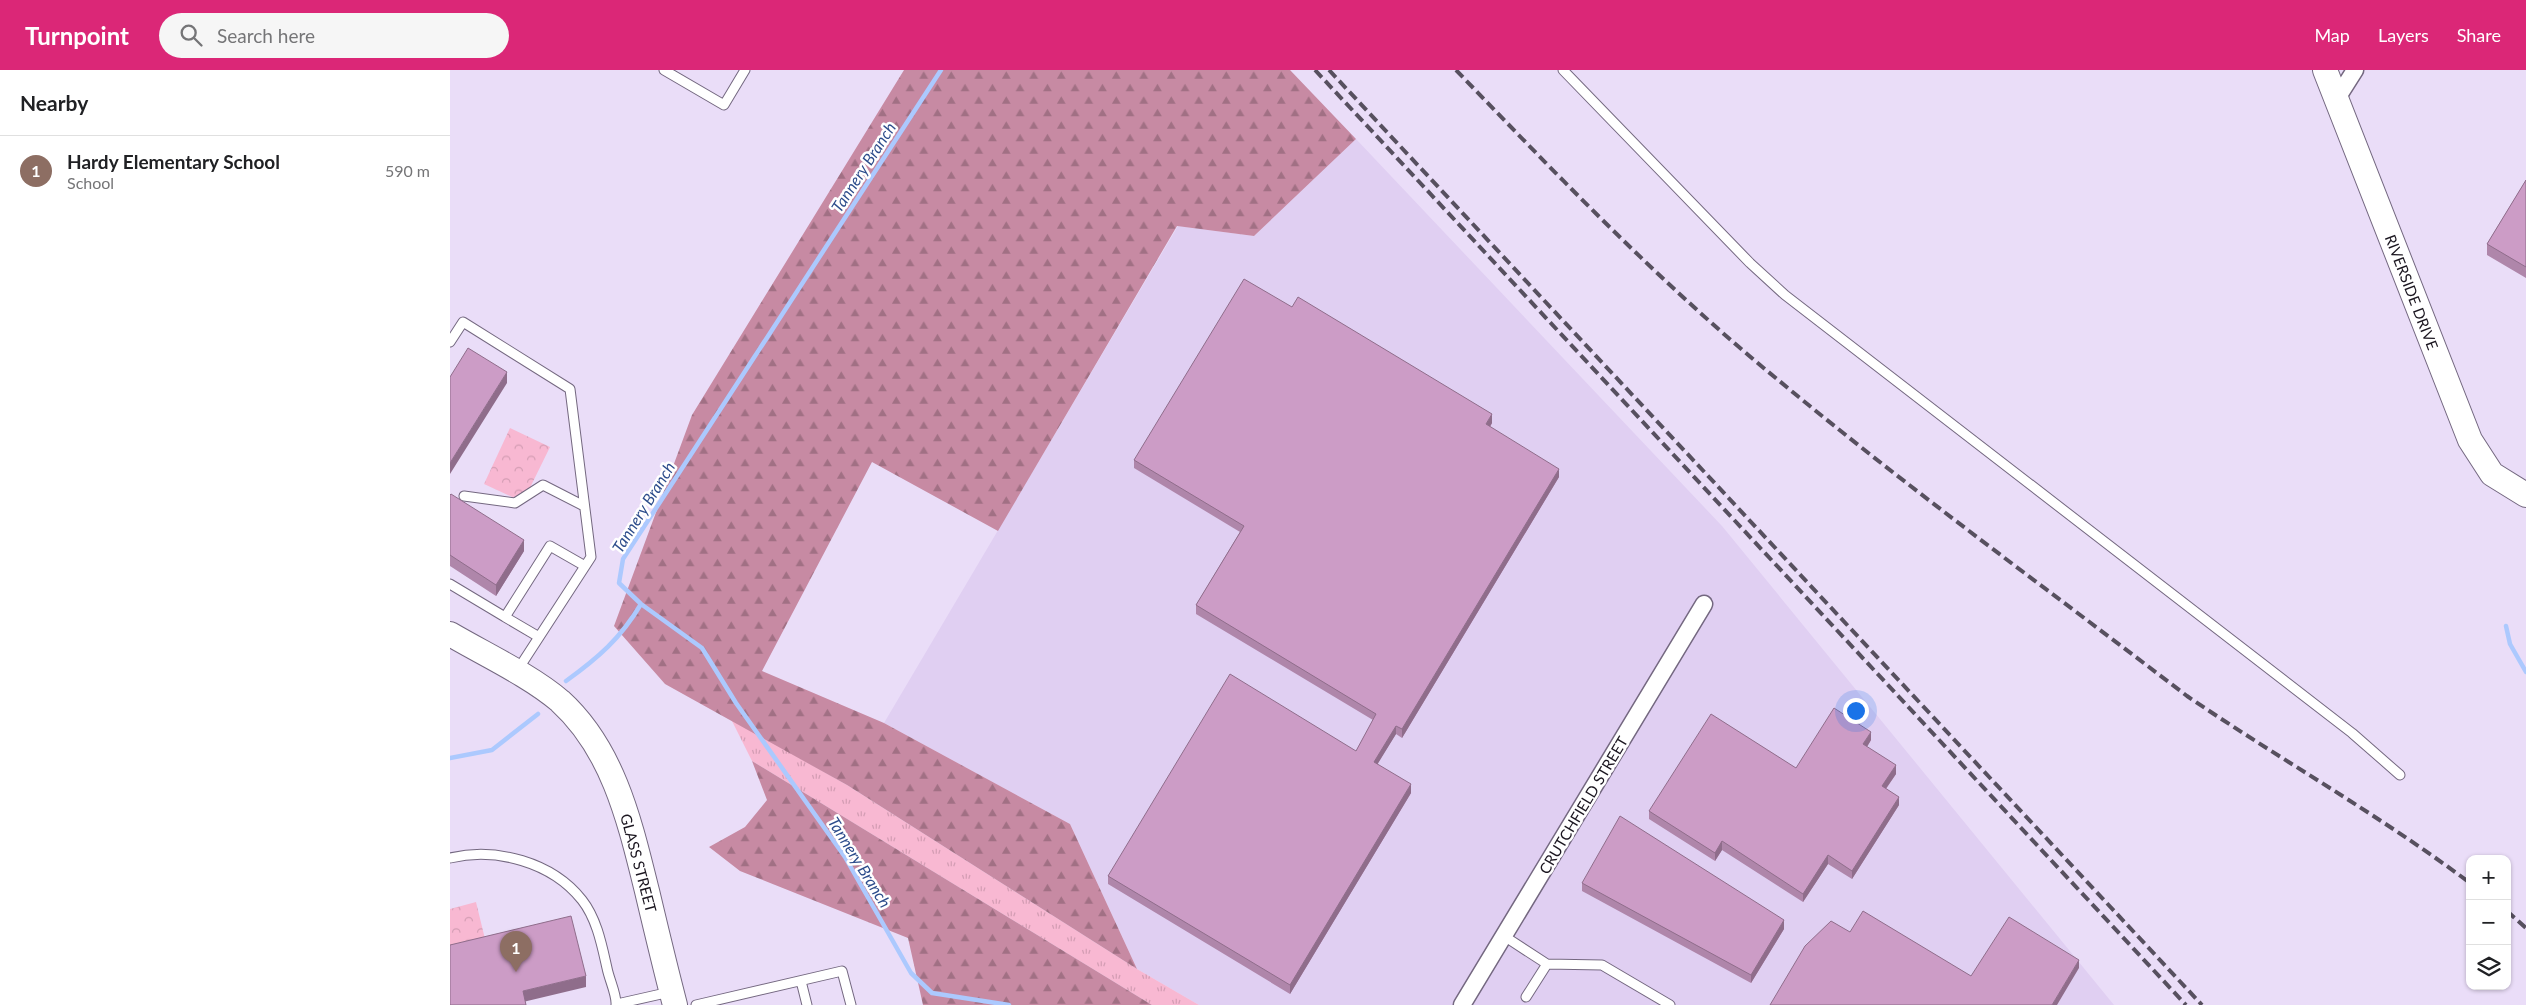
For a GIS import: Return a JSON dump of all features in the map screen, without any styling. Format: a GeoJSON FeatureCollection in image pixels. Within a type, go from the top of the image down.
{"type":"FeatureCollection","features":[{"type":"Feature","properties":{"kind":"street","name":"RIVERSIDE DRIVE"},"geometry":{"type":"LineString","coordinates":[[2325,70],[2470,440],[2492,474],[2526,495]]}},
{"type":"Feature","properties":{"kind":"street"},"geometry":{"type":"LineString","coordinates":[[2336,100],[2355,70]]}},
{"type":"Feature","properties":{"kind":"street","name":"CRUTCHFIELD STREET"},"geometry":{"type":"LineString","coordinates":[[1462,1005],[1704,604]]}},
{"type":"Feature","properties":{"kind":"street","name":"GLASS STREET"},"geometry":{"type":"LineString","coordinates":[[450,634],[516,672],[559,700],[585,728],[611,771],[632,829],[673,998]]}},
{"type":"Feature","properties":{"kind":"lane"},"geometry":{"type":"LineString","coordinates":[[664,70],[724,105],[745,70]]}},
{"type":"Feature","properties":{"kind":"lane"},"geometry":{"type":"LineString","coordinates":[[1563,70],[1750,263],[1785,295],[2352,733],[2400,775]]}},
{"type":"Feature","properties":{"kind":"lane"},"geometry":{"type":"LineString","coordinates":[[450,342],[463,322],[570,389],[591,557],[516,672]]}},
{"type":"Feature","properties":{"kind":"lane"},"geometry":{"type":"LineString","coordinates":[[464,496],[515,503],[543,485],[584,506]]}},
{"type":"Feature","properties":{"kind":"lane"},"geometry":{"type":"LineString","coordinates":[[505,617],[550,546],[585,566]]}},
{"type":"Feature","properties":{"kind":"lane"},"geometry":{"type":"LineString","coordinates":[[450,584],[539,637]]}},
{"type":"Feature","properties":{"kind":"lane"},"geometry":{"type":"LineString","coordinates":[[450,858],[492,854],[520,860],[546,871],[582,900],[593,919],[616,1004],[673,998]]}},
{"type":"Feature","properties":{"kind":"lane"},"geometry":{"type":"LineString","coordinates":[[1504,936],[1547,964],[1602,965],[1670,1005]]}},
{"type":"Feature","properties":{"kind":"lane"},"geometry":{"type":"LineString","coordinates":[[1526,997],[1547,964]]}},
{"type":"Feature","properties":{"kind":"lane"},"geometry":{"type":"LineString","coordinates":[[696,1005],[728,1001],[842,971],[851,1005]]}},
{"type":"Feature","properties":{"kind":"lane"},"geometry":{"type":"LineString","coordinates":[[801,981],[807,1005]]}},
{"type":"Feature","properties":{"kind":"shaded area"},"geometry":{"type":"Polygon","coordinates":[[[1356,139],[1722,526],[2114,1005],[1199,1005],[1137,969],[1070,824],[884,723],[1178,226],[1254,236],[1356,139]]]}},
{"type":"Feature","properties":{"kind":"green space"},"geometry":{"type":"Polygon","coordinates":[[[904,70],[1290,70],[1356,139],[1254,236],[1177,226],[998,531],[872,462],[762,671],[884,723],[1070,824],[1137,969],[847,785],[665,684],[614,626],[692,415],[904,70]]]}},
{"type":"Feature","properties":{"kind":"green space"},"geometry":{"type":"Polygon","coordinates":[[[510,428],[550,447],[523,502],[484,484],[510,428]]]}},
{"type":"Feature","properties":{"kind":"green space"},"geometry":{"type":"Polygon","coordinates":[[[731,719],[847,785],[1137,969],[1199,1005],[1152,1005],[752,761],[731,719]]]}},
{"type":"Feature","properties":{"kind":"green space"},"geometry":{"type":"Polygon","coordinates":[[[752,761],[1152,1005],[923,1005],[908,938],[740,871],[709,847],[745,827],[767,800],[752,761]]]}},
{"type":"Feature","properties":{"kind":"green space"},"geometry":{"type":"Polygon","coordinates":[[[476,902],[485,939],[450,948],[450,909],[476,902]]]}},
{"type":"Feature","properties":{"kind":"building"},"geometry":{"type":"Polygon","coordinates":[[[2526,180],[2526,267],[2487,244],[2526,180]]]}},
{"type":"Feature","properties":{"kind":"building"},"geometry":{"type":"Polygon","coordinates":[[[1244,279],[1292,307],[1298,297],[1492,414],[1486,424],[1559,469],[1402,729],[1396,726],[1374,762],[1411,784],[1290,985],[1108,876],[1230,674],[1356,751],[1376,714],[1196,605],[1244,526],[1134,460],[1244,279]]]}},
{"type":"Feature","properties":{"kind":"building"},"geometry":{"type":"Polygon","coordinates":[[[468,348],[507,372],[450,463],[450,377],[468,348]]]}},
{"type":"Feature","properties":{"kind":"building"},"geometry":{"type":"Polygon","coordinates":[[[451,494],[524,540],[496,585],[450,555],[451,494]]]}},
{"type":"Feature","properties":{"kind":"building"},"geometry":{"type":"Polygon","coordinates":[[[1834,708],[1871,732],[1863,744],[1896,765],[1882,786],[1899,797],[1852,871],[1828,855],[1803,894],[1722,841],[1715,853],[1649,811],[1711,714],[1796,768],[1834,708]]]}},
{"type":"Feature","properties":{"kind":"building"},"geometry":{"type":"Polygon","coordinates":[[[1620,816],[1784,920],[1751,975],[1582,883],[1620,816]]]}},
{"type":"Feature","properties":{"kind":"building"},"geometry":{"type":"Polygon","coordinates":[[[1863,911],[1971,976],[2009,917],[2079,960],[2052,1005],[1770,1005],[1805,946],[1831,921],[1850,932],[1863,911]]]}},
{"type":"Feature","properties":{"kind":"building"},"geometry":{"type":"Polygon","coordinates":[[[571,916],[586,976],[523,991],[526,1005],[450,1005],[450,945],[571,916]]]}},
{"type":"Feature","properties":{"kind":"waterway","name":"Tannery Branch"},"geometry":{"type":"LineString","coordinates":[[941,70],[623,559],[619,583],[641,604],[702,648],[736,703],[845,857],[911,973],[932,993],[1009,1005]]}},
{"type":"Feature","properties":{"kind":"waterway"},"geometry":{"type":"LineString","coordinates":[[566,681],[608,647],[641,604]]}},
{"type":"Feature","properties":{"kind":"waterway"},"geometry":{"type":"LineString","coordinates":[[2506,626],[2510,644],[2526,672]]}},
{"type":"Feature","properties":{"kind":"waterway"},"geometry":{"type":"LineString","coordinates":[[450,758],[492,750],[538,714]]}},
{"type":"Feature","properties":{"kind":"railway"},"geometry":{"type":"LineString","coordinates":[[1315,70],[2186,1005]]}},
{"type":"Feature","properties":{"kind":"railway"},"geometry":{"type":"LineString","coordinates":[[1329,70],[2202,1005]]}},
{"type":"Feature","properties":{"kind":"railway"},"geometry":{"type":"LineString","coordinates":[[1456,70],[1652,268],[1734,343],[1827,420],[2187,696],[2365,810],[2466,880]]}},
{"type":"Feature","properties":{"kind":"railway"},"geometry":{"type":"LineString","coordinates":[[2511,915],[2526,928]]}},
{"type":"Feature","properties":{"kind":"place","name":"Hardy Elementary School"},"geometry":{"type":"Point","coordinates":[516,972]}}]}
